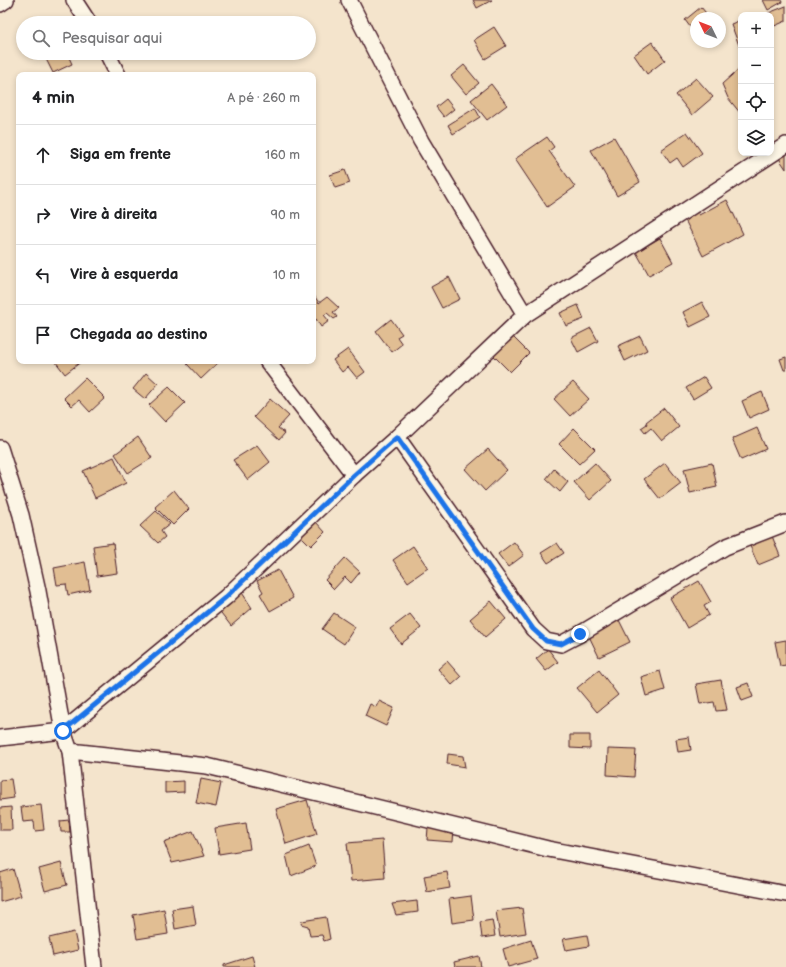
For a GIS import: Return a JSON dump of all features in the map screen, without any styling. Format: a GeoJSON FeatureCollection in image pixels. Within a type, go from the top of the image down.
{"type":"FeatureCollection","features":[{"type":"Feature","properties":{"kind":"street"},"geometry":{"type":"LineString","coordinates":[[0,4],[6,0]]}},
{"type":"Feature","properties":{"kind":"street"},"geometry":{"type":"LineString","coordinates":[[74,0],[84,16]]}},
{"type":"Feature","properties":{"kind":"street"},"geometry":{"type":"LineString","coordinates":[[349,0],[421,141],[525,315]]}},
{"type":"Feature","properties":{"kind":"street"},"geometry":{"type":"LineString","coordinates":[[110,60],[116,72]]}},
{"type":"Feature","properties":{"kind":"street"},"geometry":{"type":"LineString","coordinates":[[0,738],[63,731],[226,597],[525,315],[786,145]]}},
{"type":"Feature","properties":{"kind":"street"},"geometry":{"type":"LineString","coordinates":[[269,364],[354,475]]}},
{"type":"Feature","properties":{"kind":"street"},"geometry":{"type":"LineString","coordinates":[[397,437],[533,629],[546,641],[561,644],[725,547],[786,523]]}},
{"type":"Feature","properties":{"kind":"street"},"geometry":{"type":"LineString","coordinates":[[0,448],[21,514],[38,591],[63,731],[70,751],[94,967]]}},
{"type":"Feature","properties":{"kind":"street"},"geometry":{"type":"LineString","coordinates":[[70,751],[207,766],[548,849],[786,894]]}},
{"type":"Feature","properties":{"kind":"building"},"geometry":{"type":"Polygon","coordinates":[[[473,0],[492,0],[477,8],[473,0]]]}},
{"type":"Feature","properties":{"kind":"building"},"geometry":{"type":"Polygon","coordinates":[[[763,0],[781,0],[782,2],[768,10],[763,0]]]}},
{"type":"Feature","properties":{"kind":"building"},"geometry":{"type":"Polygon","coordinates":[[[786,6],[786,21],[774,26],[774,12],[771,12],[786,6]]]}},
{"type":"Feature","properties":{"kind":"building"},"geometry":{"type":"Polygon","coordinates":[[[701,7],[705,12],[695,12],[701,7]]]}},
{"type":"Feature","properties":{"kind":"building"},"geometry":{"type":"Polygon","coordinates":[[[690,16],[690,27],[685,20],[690,16]]]}},
{"type":"Feature","properties":{"kind":"building"},"geometry":{"type":"Polygon","coordinates":[[[738,21],[738,43],[731,24],[738,21]]]}},
{"type":"Feature","properties":{"kind":"building"},"geometry":{"type":"Polygon","coordinates":[[[494,27],[506,46],[485,59],[474,40],[494,27]]]}},
{"type":"Feature","properties":{"kind":"building"},"geometry":{"type":"Polygon","coordinates":[[[652,42],[665,60],[647,74],[634,55],[652,42]]]}},
{"type":"Feature","properties":{"kind":"building"},"geometry":{"type":"Polygon","coordinates":[[[46,60],[70,60],[72,64],[52,72],[46,60]]]}},
{"type":"Feature","properties":{"kind":"building"},"geometry":{"type":"Polygon","coordinates":[[[464,65],[479,83],[466,94],[451,76],[464,65]]]}},
{"type":"Feature","properties":{"kind":"building"},"geometry":{"type":"Polygon","coordinates":[[[738,70],[738,110],[728,98],[722,84],[738,70]]]}},
{"type":"Feature","properties":{"kind":"building"},"geometry":{"type":"Polygon","coordinates":[[[696,78],[713,97],[692,115],[676,95],[696,78]]]}},
{"type":"Feature","properties":{"kind":"building"},"geometry":{"type":"Polygon","coordinates":[[[491,84],[507,105],[487,120],[471,100],[491,84]]]}},
{"type":"Feature","properties":{"kind":"building"},"geometry":{"type":"Polygon","coordinates":[[[446,99],[454,109],[444,117],[436,107],[446,99]]]}},
{"type":"Feature","properties":{"kind":"building"},"geometry":{"type":"Polygon","coordinates":[[[475,108],[480,117],[453,134],[448,125],[475,108]]]}},
{"type":"Feature","properties":{"kind":"building"},"geometry":{"type":"Polygon","coordinates":[[[687,132],[702,153],[683,167],[677,158],[670,163],[661,150],[687,132]]]}},
{"type":"Feature","properties":{"kind":"building"},"geometry":{"type":"Polygon","coordinates":[[[547,137],[554,147],[549,151],[575,187],[547,207],[515,159],[547,137]]]}},
{"type":"Feature","properties":{"kind":"building"},"geometry":{"type":"Polygon","coordinates":[[[614,137],[640,182],[617,196],[591,150],[614,137]]]}},
{"type":"Feature","properties":{"kind":"building"},"geometry":{"type":"Polygon","coordinates":[[[786,151],[786,169],[778,157],[786,151]]]}},
{"type":"Feature","properties":{"kind":"building"},"geometry":{"type":"Polygon","coordinates":[[[345,170],[350,183],[335,188],[330,175],[345,170]]]}},
{"type":"Feature","properties":{"kind":"building"},"geometry":{"type":"Polygon","coordinates":[[[727,200],[743,234],[703,256],[684,218],[697,210],[699,215],[727,200]]]}},
{"type":"Feature","properties":{"kind":"building"},"geometry":{"type":"Polygon","coordinates":[[[660,238],[673,262],[649,275],[636,252],[660,238]]]}},
{"type":"Feature","properties":{"kind":"building"},"geometry":{"type":"Polygon","coordinates":[[[449,277],[460,299],[442,308],[431,287],[449,277]]]}},
{"type":"Feature","properties":{"kind":"building"},"geometry":{"type":"Polygon","coordinates":[[[327,297],[339,308],[333,312],[337,317],[334,319],[327,313],[324,315],[329,321],[321,327],[316,319],[316,298],[319,303],[327,297]]]}},
{"type":"Feature","properties":{"kind":"building"},"geometry":{"type":"Polygon","coordinates":[[[702,302],[710,317],[690,327],[683,312],[702,302]]]}},
{"type":"Feature","properties":{"kind":"building"},"geometry":{"type":"Polygon","coordinates":[[[578,305],[584,319],[566,326],[560,313],[578,305]]]}},
{"type":"Feature","properties":{"kind":"building"},"geometry":{"type":"Polygon","coordinates":[[[391,319],[402,334],[397,337],[402,344],[392,352],[376,331],[391,319]]]}},
{"type":"Feature","properties":{"kind":"building"},"geometry":{"type":"Polygon","coordinates":[[[591,328],[598,341],[578,352],[571,338],[591,328]]]}},
{"type":"Feature","properties":{"kind":"building"},"geometry":{"type":"Polygon","coordinates":[[[511,335],[529,353],[510,372],[492,354],[511,335]]]}},
{"type":"Feature","properties":{"kind":"building"},"geometry":{"type":"Polygon","coordinates":[[[640,336],[647,350],[625,361],[618,346],[640,336]]]}},
{"type":"Feature","properties":{"kind":"building"},"geometry":{"type":"Polygon","coordinates":[[[348,349],[365,372],[357,378],[348,367],[342,372],[333,360],[348,349]]]}},
{"type":"Feature","properties":{"kind":"building"},"geometry":{"type":"Polygon","coordinates":[[[786,357],[786,370],[784,370],[780,359],[786,357]]]}},
{"type":"Feature","properties":{"kind":"building"},"geometry":{"type":"Polygon","coordinates":[[[57,364],[78,364],[65,374],[57,364]]]}},
{"type":"Feature","properties":{"kind":"building"},"geometry":{"type":"Polygon","coordinates":[[[187,364],[217,364],[201,379],[187,364]]]}},
{"type":"Feature","properties":{"kind":"building"},"geometry":{"type":"Polygon","coordinates":[[[146,373],[158,384],[145,399],[133,389],[146,373]]]}},
{"type":"Feature","properties":{"kind":"building"},"geometry":{"type":"Polygon","coordinates":[[[704,377],[711,388],[693,399],[686,388],[704,377]]]}},
{"type":"Feature","properties":{"kind":"building"},"geometry":{"type":"Polygon","coordinates":[[[85,378],[105,398],[90,412],[79,400],[72,406],[64,398],[85,378]]]}},
{"type":"Feature","properties":{"kind":"building"},"geometry":{"type":"Polygon","coordinates":[[[573,382],[589,399],[570,416],[554,399],[573,382]]]}},
{"type":"Feature","properties":{"kind":"building"},"geometry":{"type":"Polygon","coordinates":[[[169,387],[185,403],[165,422],[149,405],[169,387]]]}},
{"type":"Feature","properties":{"kind":"building"},"geometry":{"type":"Polygon","coordinates":[[[762,392],[769,409],[749,418],[742,401],[762,392]]]}},
{"type":"Feature","properties":{"kind":"building"},"geometry":{"type":"Polygon","coordinates":[[[270,399],[289,416],[278,428],[285,433],[279,440],[254,417],[270,399]]]}},
{"type":"Feature","properties":{"kind":"building"},"geometry":{"type":"Polygon","coordinates":[[[664,408],[679,427],[662,441],[651,428],[645,433],[641,428],[647,424],[646,422],[664,408]]]}},
{"type":"Feature","properties":{"kind":"building"},"geometry":{"type":"Polygon","coordinates":[[[574,428],[595,449],[579,464],[559,444],[574,428]]]}},
{"type":"Feature","properties":{"kind":"building"},"geometry":{"type":"Polygon","coordinates":[[[757,428],[766,449],[741,460],[732,439],[757,428]]]}},
{"type":"Feature","properties":{"kind":"building"},"geometry":{"type":"Polygon","coordinates":[[[138,437],[152,458],[128,473],[115,454],[138,437]]]}},
{"type":"Feature","properties":{"kind":"building"},"geometry":{"type":"Polygon","coordinates":[[[257,445],[270,462],[248,480],[233,460],[257,445]]]}},
{"type":"Feature","properties":{"kind":"building"},"geometry":{"type":"Polygon","coordinates":[[[488,449],[507,470],[485,491],[465,469],[488,449]]]}},
{"type":"Feature","properties":{"kind":"building"},"geometry":{"type":"Polygon","coordinates":[[[114,457],[126,483],[95,498],[83,471],[114,457]]]}},
{"type":"Feature","properties":{"kind":"building"},"geometry":{"type":"Polygon","coordinates":[[[595,463],[611,481],[590,500],[574,482],[595,463]]]}},
{"type":"Feature","properties":{"kind":"building"},"geometry":{"type":"Polygon","coordinates":[[[665,463],[681,483],[660,499],[644,479],[665,463]]]}},
{"type":"Feature","properties":{"kind":"building"},"geometry":{"type":"Polygon","coordinates":[[[712,463],[717,487],[690,493],[684,469],[712,463]]]}},
{"type":"Feature","properties":{"kind":"building"},"geometry":{"type":"Polygon","coordinates":[[[554,469],[568,482],[560,492],[546,479],[554,469]]]}},
{"type":"Feature","properties":{"kind":"building"},"geometry":{"type":"Polygon","coordinates":[[[174,490],[189,509],[173,525],[155,507],[174,490]]]}},
{"type":"Feature","properties":{"kind":"building"},"geometry":{"type":"Polygon","coordinates":[[[156,511],[170,524],[161,531],[165,537],[158,543],[140,526],[156,511]]]}},
{"type":"Feature","properties":{"kind":"building"},"geometry":{"type":"Polygon","coordinates":[[[316,522],[325,532],[311,546],[301,536],[316,522]]]}},
{"type":"Feature","properties":{"kind":"building"},"geometry":{"type":"Polygon","coordinates":[[[772,536],[780,556],[758,565],[750,546],[772,536]]]}},
{"type":"Feature","properties":{"kind":"building"},"geometry":{"type":"Polygon","coordinates":[[[514,542],[524,555],[508,567],[498,554],[514,542]]]}},
{"type":"Feature","properties":{"kind":"building"},"geometry":{"type":"Polygon","coordinates":[[[113,543],[117,573],[97,576],[93,546],[113,543]]]}},
{"type":"Feature","properties":{"kind":"building"},"geometry":{"type":"Polygon","coordinates":[[[557,543],[564,553],[548,563],[541,553],[557,543]]]}},
{"type":"Feature","properties":{"kind":"building"},"geometry":{"type":"Polygon","coordinates":[[[413,546],[428,568],[408,582],[393,560],[413,546]]]}},
{"type":"Feature","properties":{"kind":"building"},"geometry":{"type":"Polygon","coordinates":[[[345,558],[360,572],[351,583],[345,577],[334,589],[325,580],[345,558]]]}},
{"type":"Feature","properties":{"kind":"building"},"geometry":{"type":"Polygon","coordinates":[[[85,562],[90,590],[68,595],[66,584],[57,585],[54,568],[85,562]]]}},
{"type":"Feature","properties":{"kind":"building"},"geometry":{"type":"Polygon","coordinates":[[[278,570],[293,598],[270,611],[260,594],[263,592],[257,581],[278,570]]]}},
{"type":"Feature","properties":{"kind":"building"},"geometry":{"type":"Polygon","coordinates":[[[699,581],[711,602],[704,606],[709,615],[687,628],[670,598],[699,581]]]}},
{"type":"Feature","properties":{"kind":"building"},"geometry":{"type":"Polygon","coordinates":[[[239,588],[252,608],[231,626],[218,609],[239,588]]]}},
{"type":"Feature","properties":{"kind":"building"},"geometry":{"type":"Polygon","coordinates":[[[491,601],[506,619],[485,637],[470,619],[491,601]]]}},
{"type":"Feature","properties":{"kind":"building"},"geometry":{"type":"Polygon","coordinates":[[[334,613],[355,627],[344,644],[322,629],[334,613]]]}},
{"type":"Feature","properties":{"kind":"building"},"geometry":{"type":"Polygon","coordinates":[[[410,614],[421,628],[401,644],[390,629],[410,614]]]}},
{"type":"Feature","properties":{"kind":"building"},"geometry":{"type":"Polygon","coordinates":[[[617,616],[630,642],[599,657],[587,632],[617,616]]]}},
{"type":"Feature","properties":{"kind":"building"},"geometry":{"type":"Polygon","coordinates":[[[786,640],[786,665],[780,666],[775,642],[786,640]]]}},
{"type":"Feature","properties":{"kind":"building"},"geometry":{"type":"Polygon","coordinates":[[[548,649],[558,662],[546,671],[536,659],[548,649]]]}},
{"type":"Feature","properties":{"kind":"building"},"geometry":{"type":"Polygon","coordinates":[[[447,661],[461,677],[452,685],[438,669],[447,661]]]}},
{"type":"Feature","properties":{"kind":"building"},"geometry":{"type":"Polygon","coordinates":[[[599,670],[618,695],[597,712],[577,688],[599,670]]]}},
{"type":"Feature","properties":{"kind":"building"},"geometry":{"type":"Polygon","coordinates":[[[660,671],[665,690],[646,696],[641,677],[660,671]]]}},
{"type":"Feature","properties":{"kind":"building"},"geometry":{"type":"Polygon","coordinates":[[[721,680],[727,710],[716,711],[714,702],[700,704],[696,684],[721,680]]]}},
{"type":"Feature","properties":{"kind":"building"},"geometry":{"type":"Polygon","coordinates":[[[748,683],[753,697],[742,701],[737,687],[748,683]]]}},
{"type":"Feature","properties":{"kind":"building"},"geometry":{"type":"Polygon","coordinates":[[[379,701],[394,708],[386,726],[365,716],[370,704],[376,707],[379,701]]]}},
{"type":"Feature","properties":{"kind":"building"},"geometry":{"type":"Polygon","coordinates":[[[570,735],[590,735],[590,749],[570,748],[570,735]]]}},
{"type":"Feature","properties":{"kind":"building"},"geometry":{"type":"Polygon","coordinates":[[[689,737],[691,750],[678,752],[676,739],[689,737]]]}},
{"type":"Feature","properties":{"kind":"building"},"geometry":{"type":"Polygon","coordinates":[[[608,749],[636,750],[634,777],[607,775],[608,749]]]}},
{"type":"Feature","properties":{"kind":"building"},"geometry":{"type":"Polygon","coordinates":[[[448,754],[463,756],[465,767],[447,764],[448,754]]]}},
{"type":"Feature","properties":{"kind":"building"},"geometry":{"type":"Polygon","coordinates":[[[11,779],[14,798],[0,800],[0,780],[11,779]]]}},
{"type":"Feature","properties":{"kind":"building"},"geometry":{"type":"Polygon","coordinates":[[[201,779],[221,783],[216,807],[196,803],[201,779]]]}},
{"type":"Feature","properties":{"kind":"building"},"geometry":{"type":"Polygon","coordinates":[[[184,781],[184,792],[165,793],[165,782],[184,781]]]}},
{"type":"Feature","properties":{"kind":"building"},"geometry":{"type":"Polygon","coordinates":[[[307,800],[317,834],[286,844],[276,809],[307,800]]]}},
{"type":"Feature","properties":{"kind":"building"},"geometry":{"type":"Polygon","coordinates":[[[41,805],[44,830],[35,831],[34,821],[23,822],[21,807],[41,805]]]}},
{"type":"Feature","properties":{"kind":"building"},"geometry":{"type":"Polygon","coordinates":[[[11,807],[12,830],[0,830],[0,808],[11,807]]]}},
{"type":"Feature","properties":{"kind":"building"},"geometry":{"type":"Polygon","coordinates":[[[69,820],[70,832],[61,832],[60,821],[69,820]]]}},
{"type":"Feature","properties":{"kind":"building"},"geometry":{"type":"Polygon","coordinates":[[[246,823],[250,849],[219,854],[215,828],[246,823]]]}},
{"type":"Feature","properties":{"kind":"building"},"geometry":{"type":"Polygon","coordinates":[[[428,828],[454,829],[453,842],[427,840],[428,828]]]}},
{"type":"Feature","properties":{"kind":"building"},"geometry":{"type":"Polygon","coordinates":[[[193,831],[204,856],[172,863],[164,842],[193,831]]]}},
{"type":"Feature","properties":{"kind":"building"},"geometry":{"type":"Polygon","coordinates":[[[382,840],[385,878],[351,881],[347,843],[382,840]]]}},
{"type":"Feature","properties":{"kind":"building"},"geometry":{"type":"Polygon","coordinates":[[[309,846],[316,866],[291,876],[286,855],[309,846]]]}},
{"type":"Feature","properties":{"kind":"building"},"geometry":{"type":"Polygon","coordinates":[[[61,863],[67,885],[45,891],[39,869],[61,863]]]}},
{"type":"Feature","properties":{"kind":"building"},"geometry":{"type":"Polygon","coordinates":[[[13,869],[21,896],[0,902],[0,873],[13,869]]]}},
{"type":"Feature","properties":{"kind":"building"},"geometry":{"type":"Polygon","coordinates":[[[447,872],[450,888],[427,892],[424,876],[447,872]]]}},
{"type":"Feature","properties":{"kind":"building"},"geometry":{"type":"Polygon","coordinates":[[[471,896],[474,920],[452,923],[449,899],[471,896]]]}},
{"type":"Feature","properties":{"kind":"building"},"geometry":{"type":"Polygon","coordinates":[[[417,901],[418,912],[396,915],[392,904],[417,901]]]}},
{"type":"Feature","properties":{"kind":"building"},"geometry":{"type":"Polygon","coordinates":[[[193,906],[196,925],[175,929],[172,909],[193,906]]]}},
{"type":"Feature","properties":{"kind":"building"},"geometry":{"type":"Polygon","coordinates":[[[522,908],[526,933],[500,937],[496,911],[522,908]]]}},
{"type":"Feature","properties":{"kind":"building"},"geometry":{"type":"Polygon","coordinates":[[[164,909],[168,934],[137,939],[133,915],[164,909]]]}},
{"type":"Feature","properties":{"kind":"building"},"geometry":{"type":"Polygon","coordinates":[[[326,917],[330,939],[324,941],[322,935],[310,936],[308,926],[301,924],[302,921],[326,917]]]}},
{"type":"Feature","properties":{"kind":"building"},"geometry":{"type":"Polygon","coordinates":[[[492,920],[495,936],[482,938],[480,922],[492,920]]]}},
{"type":"Feature","properties":{"kind":"building"},"geometry":{"type":"Polygon","coordinates":[[[74,932],[78,950],[53,956],[49,938],[74,932]]]}},
{"type":"Feature","properties":{"kind":"building"},"geometry":{"type":"Polygon","coordinates":[[[587,935],[589,946],[566,950],[563,939],[587,935]]]}},
{"type":"Feature","properties":{"kind":"building"},"geometry":{"type":"Polygon","coordinates":[[[531,940],[537,959],[508,967],[503,949],[531,940]]]}},
{"type":"Feature","properties":{"kind":"building"},"geometry":{"type":"Polygon","coordinates":[[[252,956],[255,967],[224,967],[224,965],[252,956]]]}},
{"type":"Feature","properties":{"kind":"building"},"geometry":{"type":"Polygon","coordinates":[[[479,956],[481,967],[455,967],[454,962],[479,956]]]}},
{"type":"Feature","properties":{"kind":"route"},"geometry":{"type":"LineString","coordinates":[[63,731],[226,597],[354,475],[397,437],[533,629],[546,641],[561,644],[580,634]]}}]}
